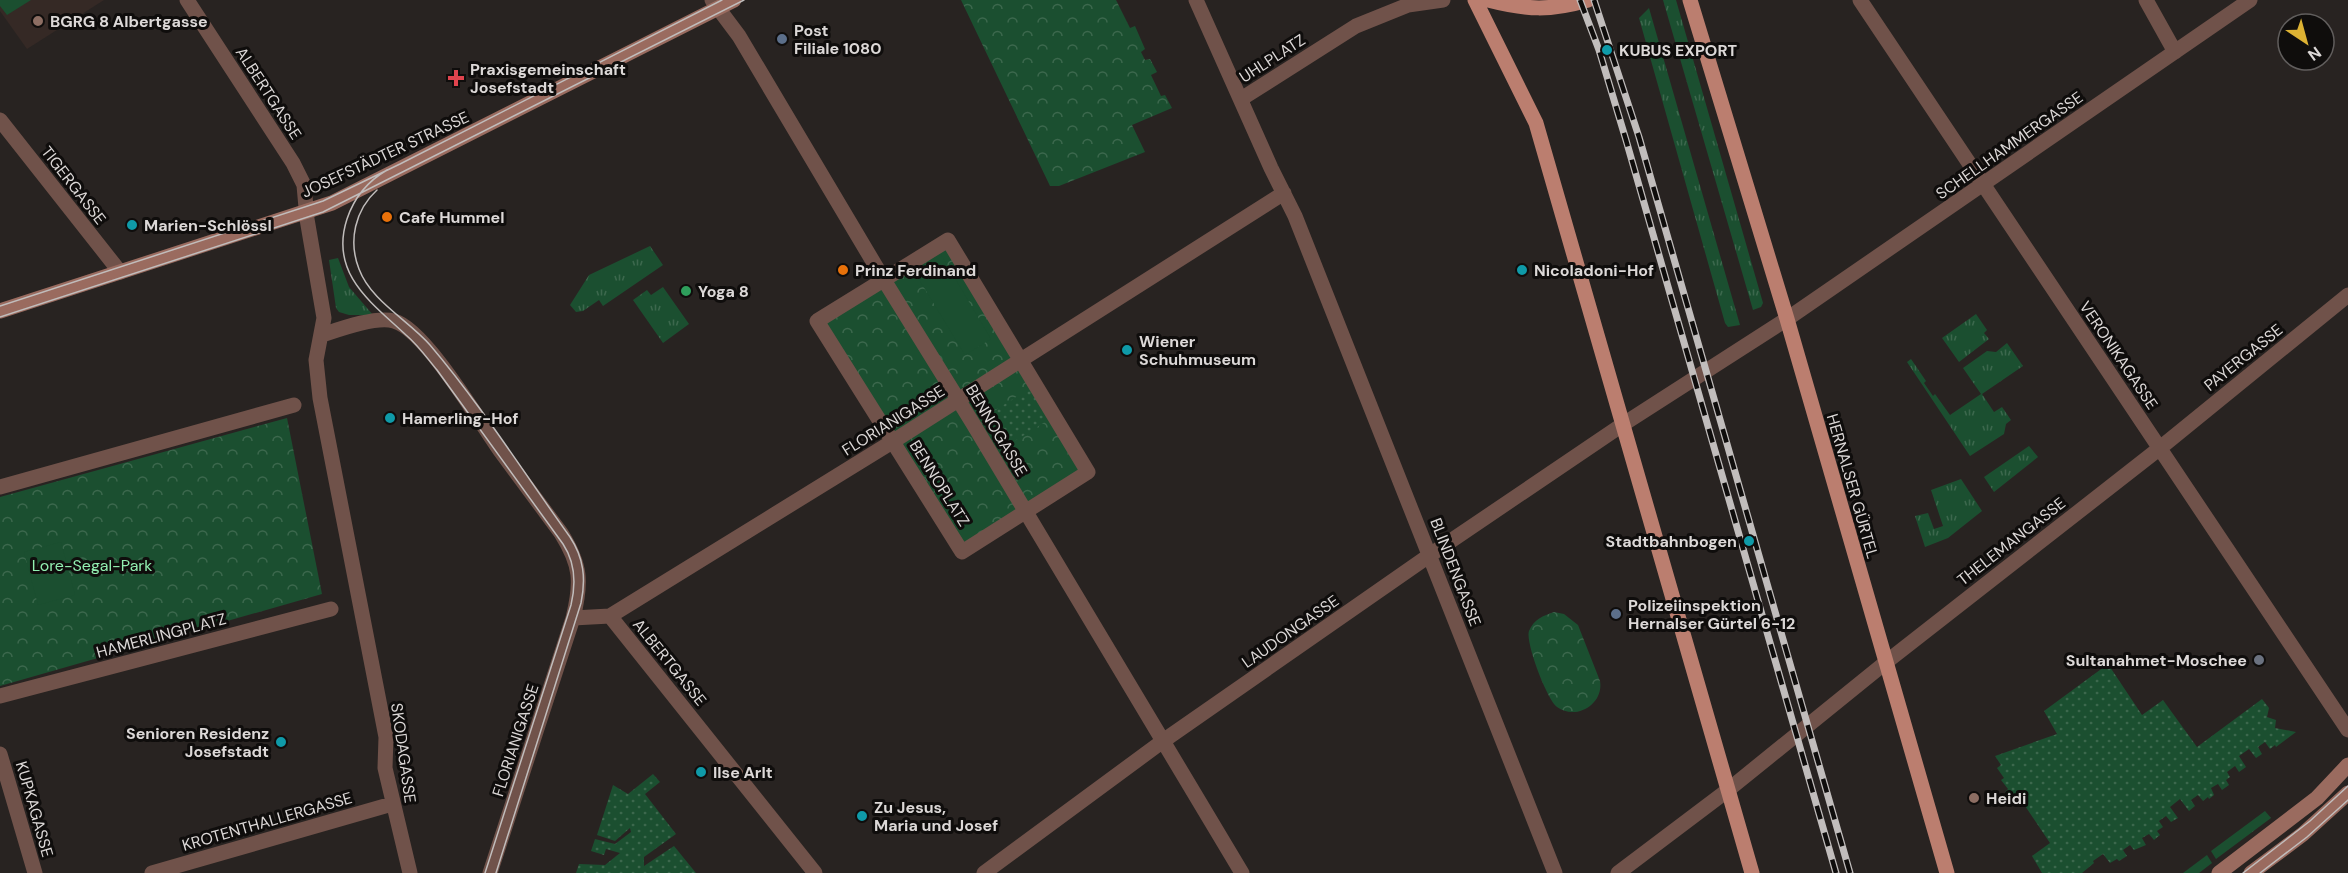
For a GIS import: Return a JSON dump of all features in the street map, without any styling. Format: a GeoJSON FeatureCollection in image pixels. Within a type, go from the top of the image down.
{"type":"FeatureCollection","features":[{"type":"Feature","properties":{"kind":"main road"},"geometry":{"type":"LineString","coordinates":[[1475,0],[1536,123],[1752,873]]}},
{"type":"Feature","properties":{"kind":"main road"},"geometry":{"type":"LineString","coordinates":[[1488,0],[1517,7],[1556,9],[1588,0]]}},
{"type":"Feature","properties":{"kind":"main road","name":"HERNALSER GÜRTEL"},"geometry":{"type":"LineString","coordinates":[[1690,0],[1787,319],[1947,873]]}},
{"type":"Feature","properties":{"kind":"street","name":"ALBERTGASSE"},"geometry":{"type":"LineString","coordinates":[[187,0],[293,163],[304,184],[306,212],[324,318],[322,335]]}},
{"type":"Feature","properties":{"kind":"street","name":"JOSEFSTÄDTER STRASSE"},"geometry":{"type":"LineString","coordinates":[[0,311],[306,212],[353,193],[715,4],[734,0]]}},
{"type":"Feature","properties":{"kind":"street"},"geometry":{"type":"LineString","coordinates":[[1196,0],[1241,99]]}},
{"type":"Feature","properties":{"kind":"street","name":"UHLPLATZ"},"geometry":{"type":"LineString","coordinates":[[1323,285],[1296,216],[1271,168],[1241,99],[1356,26],[1408,5],[1443,0]]}},
{"type":"Feature","properties":{"kind":"street","name":"VERONIKAGASSE"},"geometry":{"type":"LineString","coordinates":[[1860,0],[2348,730]]}},
{"type":"Feature","properties":{"kind":"street"},"geometry":{"type":"LineString","coordinates":[[2146,0],[2175,52]]}},
{"type":"Feature","properties":{"kind":"street","name":"SCHELLHAMMERGASSE"},"geometry":{"type":"LineString","coordinates":[[1787,319],[2250,0]]}},
{"type":"Feature","properties":{"kind":"street","name":"BENNOGASSE"},"geometry":{"type":"LineString","coordinates":[[715,4],[739,36],[1242,873]]}},
{"type":"Feature","properties":{"kind":"street","name":"TIGERGASSE"},"geometry":{"type":"LineString","coordinates":[[0,120],[120,272]]}},
{"type":"Feature","properties":{"kind":"street","name":"FLORIANIGASSE"},"geometry":{"type":"LineString","coordinates":[[610,616],[892,442],[1284,193]]}},
{"type":"Feature","properties":{"kind":"street","name":"BENNOPLATZ"},"geometry":{"type":"LineString","coordinates":[[948,240],[1022,360],[1088,472],[962,552],[817,321],[948,240]]}},
{"type":"Feature","properties":{"kind":"street","name":"BLINDENGASSE"},"geometry":{"type":"LineString","coordinates":[[1323,285],[1555,873]]}},
{"type":"Feature","properties":{"kind":"street","name":"PAYERGASSE"},"geometry":{"type":"LineString","coordinates":[[2160,447],[2348,295]]}},
{"type":"Feature","properties":{"kind":"street"},"geometry":{"type":"LineString","coordinates":[[1622,426],[1787,319]]}},
{"type":"Feature","properties":{"kind":"street"},"geometry":{"type":"LineString","coordinates":[[322,335],[358,323],[395,321],[412,333],[441,366],[569,546],[578,566],[579,585],[573,618]]}},
{"type":"Feature","properties":{"kind":"street","name":"SKODAGASSE"},"geometry":{"type":"LineString","coordinates":[[322,335],[315,360],[320,398],[386,737],[385,768],[410,873]]}},
{"type":"Feature","properties":{"kind":"street"},"geometry":{"type":"LineString","coordinates":[[0,487],[294,405]]}},
{"type":"Feature","properties":{"kind":"street","name":"LAUDONGASSE"},"geometry":{"type":"LineString","coordinates":[[984,873],[1164,741],[1430,555],[1622,426]]}},
{"type":"Feature","properties":{"kind":"street","name":"THELEMANGASSE"},"geometry":{"type":"LineString","coordinates":[[1885,663],[2160,447]]}},
{"type":"Feature","properties":{"kind":"street","name":"HAMERLINGPLATZ"},"geometry":{"type":"LineString","coordinates":[[0,696],[331,609]]}},
{"type":"Feature","properties":{"kind":"street","name":"ALBERTGASSE"},"geometry":{"type":"LineString","coordinates":[[573,618],[610,616],[815,873]]}},
{"type":"Feature","properties":{"kind":"street","name":"FLORIANIGASSE"},"geometry":{"type":"LineString","coordinates":[[490,873],[573,618]]}},
{"type":"Feature","properties":{"kind":"street"},"geometry":{"type":"LineString","coordinates":[[1618,873],[1728,790],[1885,663]]}},
{"type":"Feature","properties":{"kind":"street","name":"KUPKAGASSE"},"geometry":{"type":"LineString","coordinates":[[0,754],[35,873]]}},
{"type":"Feature","properties":{"kind":"street"},"geometry":{"type":"LineString","coordinates":[[2218,873],[2317,798],[2348,765]]}},
{"type":"Feature","properties":{"kind":"street"},"geometry":{"type":"LineString","coordinates":[[2251,873],[2303,834],[2348,793]]}},
{"type":"Feature","properties":{"kind":"street","name":"KROTENTHALLERGASSE"},"geometry":{"type":"LineString","coordinates":[[152,873],[392,804]]}},
{"type":"Feature","properties":{"kind":"shaded area","name":"BGRG 8 Albertgasse"},"geometry":{"type":"Polygon","coordinates":[[[0,0],[104,0],[27,49],[0,11],[0,0]]]}},
{"type":"Feature","properties":{"kind":"green space"},"geometry":{"type":"Polygon","coordinates":[[[0,0],[31,0],[7,15],[0,6],[0,0]]]}},
{"type":"Feature","properties":{"kind":"green space"},"geometry":{"type":"Polygon","coordinates":[[[961,0],[1116,0],[1130,28],[1135,26],[1145,49],[1141,52],[1145,60],[1150,59],[1157,72],[1151,75],[1161,96],[1165,95],[1172,108],[1132,125],[1145,152],[1059,186],[1050,186],[961,0]]]}},
{"type":"Feature","properties":{"kind":"green space"},"geometry":{"type":"Polygon","coordinates":[[[1663,0],[1676,0],[1763,303],[1761,307],[1753,310],[1663,0]]]}},
{"type":"Feature","properties":{"kind":"green space"},"geometry":{"type":"Polygon","coordinates":[[[1649,8],[1740,325],[1728,327],[1725,323],[1639,18],[1649,8]]]}},
{"type":"Feature","properties":{"kind":"green space"},"geometry":{"type":"Polygon","coordinates":[[[948,240],[1088,472],[962,552],[817,321],[948,240]]]}},
{"type":"Feature","properties":{"kind":"green space"},"geometry":{"type":"Polygon","coordinates":[[[650,246],[663,265],[603,306],[599,300],[583,311],[576,312],[570,305],[589,275],[650,246]]]}},
{"type":"Feature","properties":{"kind":"green space"},"geometry":{"type":"Polygon","coordinates":[[[940,253],[991,339],[965,355],[914,271],[940,253]]]}},
{"type":"Feature","properties":{"kind":"green space"},"geometry":{"type":"Polygon","coordinates":[[[338,258],[349,287],[373,315],[349,315],[339,312],[336,308],[329,260],[338,258]]]}},
{"type":"Feature","properties":{"kind":"green space"},"geometry":{"type":"Polygon","coordinates":[[[663,287],[689,324],[663,343],[633,300],[647,290],[651,295],[663,287]]]}},
{"type":"Feature","properties":{"kind":"green space"},"geometry":{"type":"Polygon","coordinates":[[[1976,314],[1987,330],[1984,333],[1989,339],[1959,362],[1942,338],[1976,314]]]}},
{"type":"Feature","properties":{"kind":"green space"},"geometry":{"type":"Polygon","coordinates":[[[2007,343],[2023,366],[1982,394],[1994,412],[2002,407],[2011,420],[2006,424],[2004,434],[1970,456],[1907,362],[1911,359],[1933,396],[1935,394],[1950,415],[1981,394],[1963,368],[1987,351],[1996,352],[2007,343]]]}},
{"type":"Feature","properties":{"kind":"green space"},"geometry":{"type":"Polygon","coordinates":[[[1030,388],[1048,420],[1010,444],[991,413],[1030,388]]]}},
{"type":"Feature","properties":{"kind":"green space","name":"Lore-Segal-Park"},"geometry":{"type":"Polygon","coordinates":[[[287,418],[322,594],[0,686],[0,497],[287,418]]]}},
{"type":"Feature","properties":{"kind":"green space"},"geometry":{"type":"Polygon","coordinates":[[[2029,446],[2038,457],[1994,492],[1984,477],[2029,446]]]}},
{"type":"Feature","properties":{"kind":"green space"},"geometry":{"type":"Polygon","coordinates":[[[1961,479],[1982,511],[1948,538],[1925,547],[1915,516],[1928,513],[1934,529],[1943,526],[1931,490],[1961,479]]]}},
{"type":"Feature","properties":{"kind":"green space"},"geometry":{"type":"Polygon","coordinates":[[[61,542],[75,595],[38,605],[24,552],[61,542]]]}},
{"type":"Feature","properties":{"kind":"green space"},"geometry":{"type":"Polygon","coordinates":[[[1554,612],[1564,614],[1578,625],[1600,681],[1598,697],[1587,708],[1580,711],[1564,711],[1553,702],[1543,683],[1530,647],[1529,631],[1533,624],[1539,618],[1554,612]]]}},
{"type":"Feature","properties":{"kind":"green space"},"geometry":{"type":"Polygon","coordinates":[[[2108,664],[2142,715],[2163,700],[2197,747],[2262,699],[2269,708],[2267,717],[2276,720],[2275,728],[2296,732],[2270,749],[2265,742],[2258,747],[2262,754],[2256,758],[2249,749],[2239,756],[2246,767],[2239,772],[2235,766],[2227,772],[2230,777],[2226,780],[2229,785],[2222,790],[2218,784],[2211,788],[2214,795],[2203,801],[2198,795],[2191,800],[2195,806],[2189,811],[2180,799],[2170,807],[2178,818],[2171,822],[2166,816],[2159,821],[2163,827],[2157,831],[2160,835],[2154,840],[2149,834],[2142,838],[2146,845],[2134,850],[2130,845],[2123,850],[2127,856],[2119,861],[2117,859],[2110,863],[2103,854],[2082,873],[2042,873],[2032,856],[2050,843],[2019,797],[2012,801],[2005,792],[2008,789],[2001,780],[2004,778],[1997,768],[2001,765],[1995,756],[2057,734],[2044,711],[2108,664]]]}},
{"type":"Feature","properties":{"kind":"green space"},"geometry":{"type":"Polygon","coordinates":[[[653,774],[660,782],[645,794],[676,834],[644,857],[644,866],[674,846],[696,873],[576,873],[579,864],[605,865],[620,853],[606,849],[604,855],[591,851],[595,839],[615,844],[631,832],[630,828],[615,841],[597,835],[613,785],[628,794],[653,774]]]}},
{"type":"Feature","properties":{"kind":"green space"},"geometry":{"type":"Polygon","coordinates":[[[2265,811],[2271,818],[2216,859],[2211,851],[2265,811]]]}},
{"type":"Feature","properties":{"kind":"green space"},"geometry":{"type":"Polygon","coordinates":[[[2207,855],[2212,863],[2199,873],[2183,873],[2207,855]]]}},
{"type":"Feature","properties":{"kind":"tram line"},"geometry":{"type":"LineString","coordinates":[[0,306],[323,201],[722,0]]}},
{"type":"Feature","properties":{"kind":"tram line"},"geometry":{"type":"LineString","coordinates":[[0,317],[323,212],[744,0]]}},
{"type":"Feature","properties":{"kind":"tram line"},"geometry":{"type":"LineString","coordinates":[[387,170],[362,191],[347,219],[343,238],[344,256],[349,271],[357,286],[368,299],[414,343],[437,370],[563,544],[570,558],[573,573],[574,589],[571,605],[485,873]]}},
{"type":"Feature","properties":{"kind":"tram line"},"geometry":{"type":"LineString","coordinates":[[377,190],[363,207],[356,226],[354,248],[359,269],[372,291],[430,345],[467,391],[570,537],[583,569],[581,603],[496,873]]}},
{"type":"Feature","properties":{"kind":"tram line"},"geometry":{"type":"LineString","coordinates":[[2243,873],[2310,821],[2348,786]]}},
{"type":"Feature","properties":{"kind":"tram line"},"geometry":{"type":"LineString","coordinates":[[2260,873],[2307,837],[2348,800]]}},
{"type":"Feature","properties":{"kind":"railway"},"geometry":{"type":"LineString","coordinates":[[1580,0],[1599,50],[1626,140],[1836,873]]}},
{"type":"Feature","properties":{"kind":"railway"},"geometry":{"type":"LineString","coordinates":[[1594,0],[1639,137],[1850,873]]}},
{"type":"Feature","properties":{"kind":"place","name":"BGRG 8 Albertgasse"},"geometry":{"type":"Point","coordinates":[38,21]}},
{"type":"Feature","properties":{"kind":"place","name":"Post Filiale 1080"},"geometry":{"type":"Point","coordinates":[782,39]}},
{"type":"Feature","properties":{"kind":"place","name":"KUBUS EXPORT"},"geometry":{"type":"Point","coordinates":[1607,50]}},
{"type":"Feature","properties":{"kind":"place","name":"Praxisgemeinschaft Josefstadt"},"geometry":{"type":"Point","coordinates":[456,78]}},
{"type":"Feature","properties":{"kind":"place","name":"Cafe Hummel"},"geometry":{"type":"Point","coordinates":[387,217]}},
{"type":"Feature","properties":{"kind":"place","name":"Marien-Schlössl"},"geometry":{"type":"Point","coordinates":[132,225]}},
{"type":"Feature","properties":{"kind":"place","name":"Prinz Ferdinand"},"geometry":{"type":"Point","coordinates":[843,270]}},
{"type":"Feature","properties":{"kind":"place","name":"Nicoladoni-Hof"},"geometry":{"type":"Point","coordinates":[1522,270]}},
{"type":"Feature","properties":{"kind":"place","name":"Yoga 8"},"geometry":{"type":"Point","coordinates":[686,291]}},
{"type":"Feature","properties":{"kind":"place","name":"Wiener Schuhmuseum"},"geometry":{"type":"Point","coordinates":[1127,350]}},
{"type":"Feature","properties":{"kind":"place","name":"Hamerling-Hof"},"geometry":{"type":"Point","coordinates":[390,418]}},
{"type":"Feature","properties":{"kind":"place","name":"Stadtbahnbogen"},"geometry":{"type":"Point","coordinates":[1749,541]}},
{"type":"Feature","properties":{"kind":"place","name":"Polizeiinspektion Hernalser Gürtel 6-12"},"geometry":{"type":"Point","coordinates":[1616,614]}},
{"type":"Feature","properties":{"kind":"place","name":"Sultanahmet-Moschee"},"geometry":{"type":"Point","coordinates":[2259,660]}},
{"type":"Feature","properties":{"kind":"place","name":"Senioren Residenz Josefstadt"},"geometry":{"type":"Point","coordinates":[281,742]}},
{"type":"Feature","properties":{"kind":"place","name":"Ilse Arlt"},"geometry":{"type":"Point","coordinates":[701,772]}},
{"type":"Feature","properties":{"kind":"place","name":"Heidi"},"geometry":{"type":"Point","coordinates":[1974,798]}},
{"type":"Feature","properties":{"kind":"place","name":"Zu Jesus, Maria und Josef"},"geometry":{"type":"Point","coordinates":[862,816]}}]}
